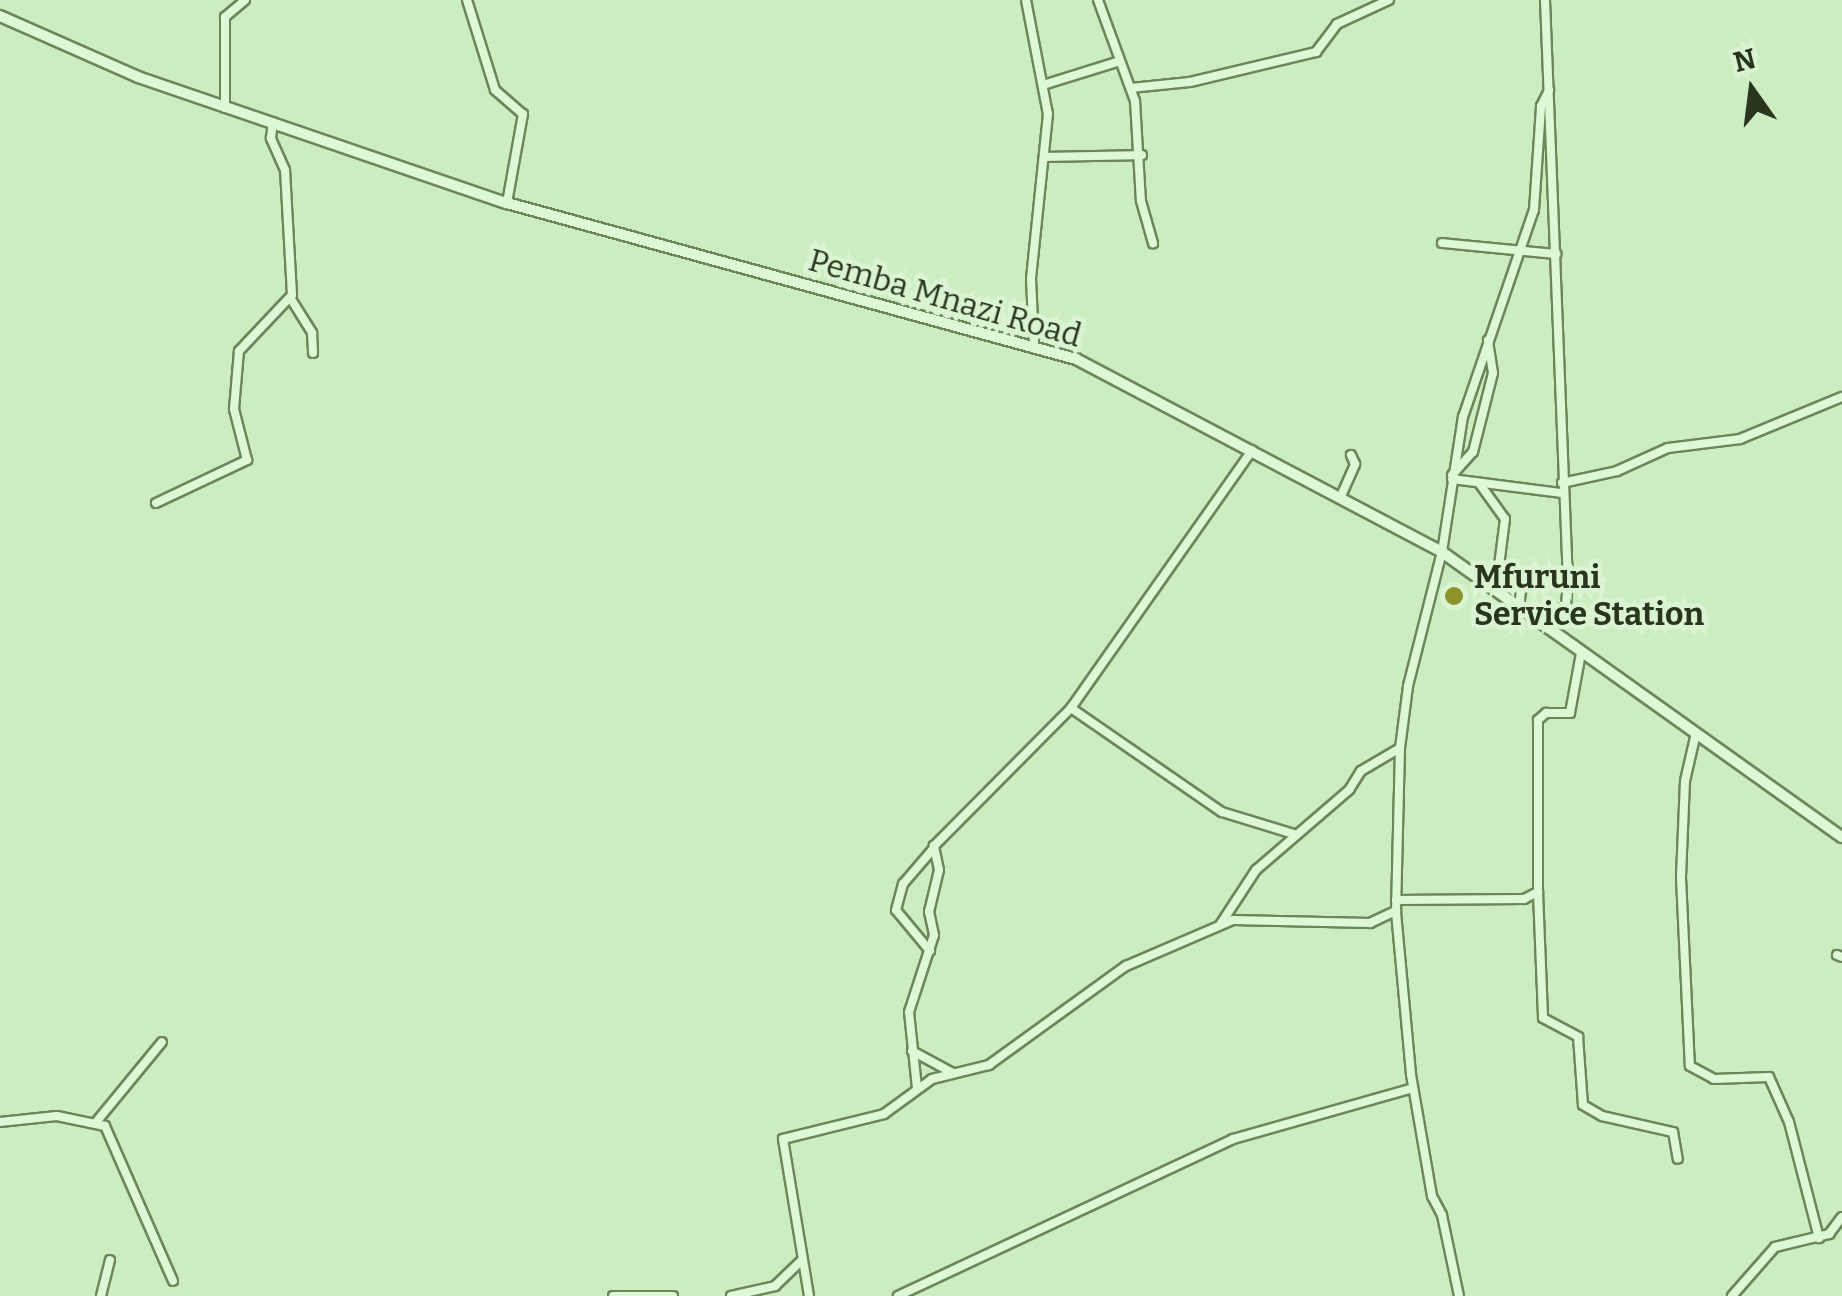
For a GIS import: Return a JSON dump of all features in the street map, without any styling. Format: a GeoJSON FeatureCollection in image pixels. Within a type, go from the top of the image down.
{"type":"FeatureCollection","features":[{"type":"Feature","properties":{"kind":"main road","name":"Pemba Mnazi Road"},"geometry":{"type":"LineString","coordinates":[[0,16],[225,108],[507,203],[1034,342],[1252,450],[1442,552],[1842,837]]}},
{"type":"Feature","properties":{"kind":"street"},"geometry":{"type":"LineString","coordinates":[[225,108],[225,17],[245,0]]}},
{"type":"Feature","properties":{"kind":"street"},"geometry":{"type":"LineString","coordinates":[[467,0],[495,90],[523,114],[507,203]]}},
{"type":"Feature","properties":{"kind":"street"},"geometry":{"type":"LineString","coordinates":[[1026,0],[1043,86],[1047,157],[1030,279],[1034,342]]}},
{"type":"Feature","properties":{"kind":"street"},"geometry":{"type":"LineString","coordinates":[[1098,0],[1117,62],[1131,88],[1142,155],[1141,202],[1153,243]]}},
{"type":"Feature","properties":{"kind":"street"},"geometry":{"type":"LineString","coordinates":[[1131,88],[1190,82],[1312,53],[1336,24],[1389,0]]}},
{"type":"Feature","properties":{"kind":"street"},"geometry":{"type":"LineString","coordinates":[[1545,0],[1566,604],[1548,630]]}},
{"type":"Feature","properties":{"kind":"street"},"geometry":{"type":"LineString","coordinates":[[1043,86],[1117,62]]}},
{"type":"Feature","properties":{"kind":"street"},"geometry":{"type":"LineString","coordinates":[[1459,1296],[1442,1215],[1432,1196],[1413,1088],[1396,910],[1400,748],[1408,686],[1442,552],[1452,477],[1488,336],[1534,210],[1541,106],[1549,90]]}},
{"type":"Feature","properties":{"kind":"street"},"geometry":{"type":"LineString","coordinates":[[274,122],[271,138],[285,174],[291,299],[312,333],[314,354]]}},
{"type":"Feature","properties":{"kind":"street"},"geometry":{"type":"LineString","coordinates":[[1047,157],[1142,155]]}},
{"type":"Feature","properties":{"kind":"street"},"geometry":{"type":"LineString","coordinates":[[1442,243],[1523,246],[1556,254]]}},
{"type":"Feature","properties":{"kind":"street"},"geometry":{"type":"LineString","coordinates":[[156,503],[245,463],[245,436],[234,410],[240,351],[291,299]]}},
{"type":"Feature","properties":{"kind":"street"},"geometry":{"type":"LineString","coordinates":[[1452,477],[1471,457],[1492,378],[1488,336]]}},
{"type":"Feature","properties":{"kind":"street"},"geometry":{"type":"LineString","coordinates":[[1562,482],[1617,471],[1668,448],[1740,439],[1842,398]]}},
{"type":"Feature","properties":{"kind":"street"},"geometry":{"type":"LineString","coordinates":[[930,951],[896,910],[902,884],[1071,708],[1252,450]]}},
{"type":"Feature","properties":{"kind":"street"},"geometry":{"type":"LineString","coordinates":[[1340,496],[1354,464],[1351,455]]}},
{"type":"Feature","properties":{"kind":"street"},"geometry":{"type":"LineString","coordinates":[[1452,477],[1562,493]]}},
{"type":"Feature","properties":{"kind":"street"},"geometry":{"type":"LineString","coordinates":[[1479,482],[1504,519],[1499,566],[1521,590],[1519,608]]}},
{"type":"Feature","properties":{"kind":"street"},"geometry":{"type":"LineString","coordinates":[[1581,653],[1570,713],[1546,713],[1538,720],[1543,1018],[1578,1038],[1583,1105],[1602,1116],[1674,1132],[1678,1160]]}},
{"type":"Feature","properties":{"kind":"street"},"geometry":{"type":"LineString","coordinates":[[1071,708],[1222,812],[1297,835]]}},
{"type":"Feature","properties":{"kind":"street"},"geometry":{"type":"LineString","coordinates":[[1696,733],[1685,782],[1680,878],[1690,1066],[1714,1080],[1769,1077],[1789,1122],[1819,1238]]}},
{"type":"Feature","properties":{"kind":"street"},"geometry":{"type":"LineString","coordinates":[[1220,925],[1256,870],[1349,790],[1361,771],[1400,748]]}},
{"type":"Feature","properties":{"kind":"street"},"geometry":{"type":"LineString","coordinates":[[917,1088],[909,1012],[930,951],[929,907],[939,870],[933,848]]}},
{"type":"Feature","properties":{"kind":"street"},"geometry":{"type":"LineString","coordinates":[[1396,900],[1524,900],[1538,892]]}},
{"type":"Feature","properties":{"kind":"street"},"geometry":{"type":"LineString","coordinates":[[809,1296],[783,1139],[884,1114],[917,1088],[1014,1051],[1066,1005],[1126,966],[1220,925],[1246,917],[1370,923],[1396,910]]}},
{"type":"Feature","properties":{"kind":"street"},"geometry":{"type":"LineString","coordinates":[[97,1121],[162,1042]]}},
{"type":"Feature","properties":{"kind":"street"},"geometry":{"type":"LineString","coordinates":[[912,1052],[953,1073]]}},
{"type":"Feature","properties":{"kind":"street"},"geometry":{"type":"LineString","coordinates":[[898,1296],[1233,1140],[1413,1088]]}},
{"type":"Feature","properties":{"kind":"street"},"geometry":{"type":"LineString","coordinates":[[0,1122],[57,1116],[97,1121],[108,1130],[172,1281]]}},
{"type":"Feature","properties":{"kind":"street"},"geometry":{"type":"LineString","coordinates":[[1732,1296],[1775,1248],[1819,1238],[1842,1216]]}},
{"type":"Feature","properties":{"kind":"street"},"geometry":{"type":"LineString","coordinates":[[101,1296],[110,1260]]}},
{"type":"Feature","properties":{"kind":"street"},"geometry":{"type":"LineString","coordinates":[[731,1296],[775,1286],[802,1260]]}},
{"type":"Feature","properties":{"kind":"street"},"geometry":{"type":"LineString","coordinates":[[613,1296],[672,1296]]}},
{"type":"Feature","properties":{"kind":"place","name":"Mfuruni Service Station"},"geometry":{"type":"Point","coordinates":[1454,596]}}]}
